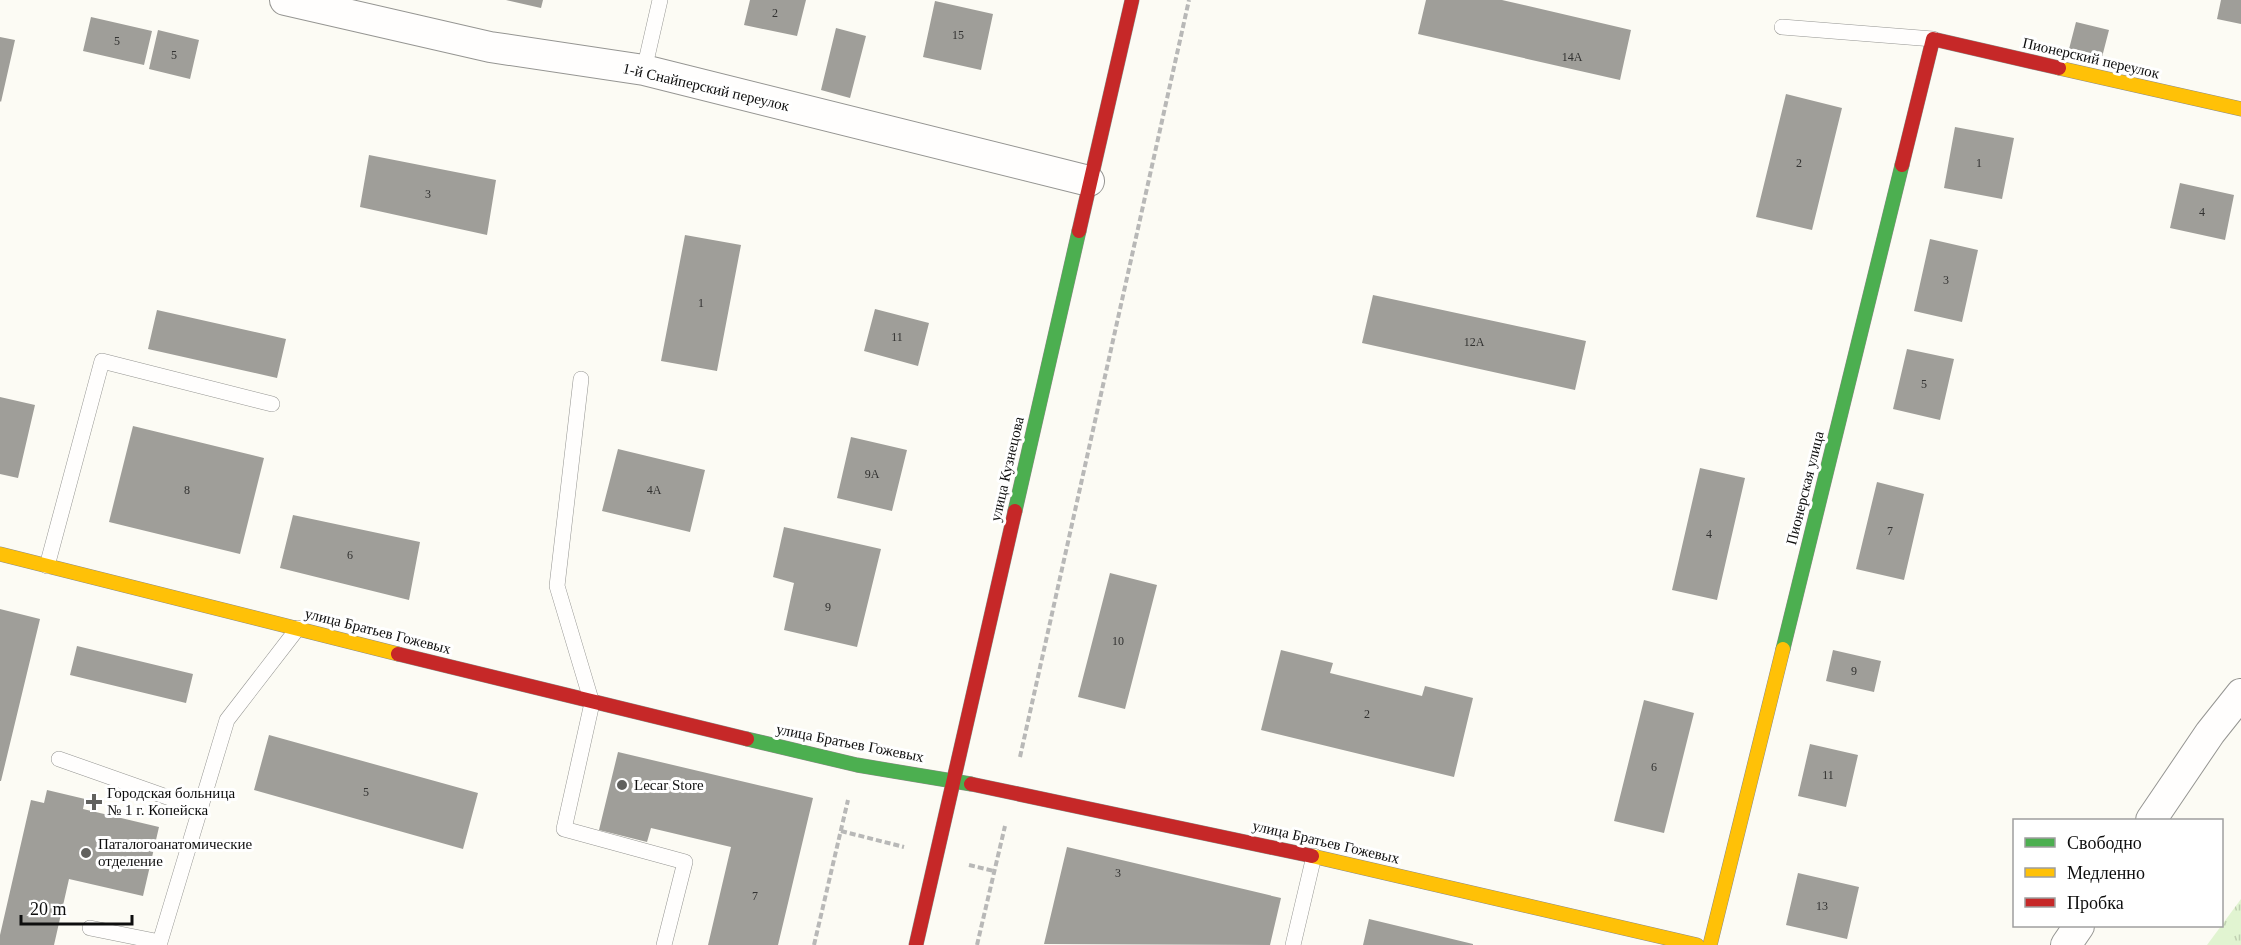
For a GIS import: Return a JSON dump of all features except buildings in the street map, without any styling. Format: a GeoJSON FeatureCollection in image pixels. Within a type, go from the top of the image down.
{"type":"FeatureCollection","features":[{"type":"Feature","properties":{"kind":"street","name":"1-й Снайперский переулок"},"geometry":{"type":"LineString","coordinates":[[285,0],[344,7],[490,47],[644,70],[1089,181]]}},
{"type":"Feature","properties":{"kind":"street","name":"улица Кузнецова"},"geometry":{"type":"LineString","coordinates":[[916,945],[1132,0]]}},
{"type":"Feature","properties":{"kind":"street","name":"Пионерский переулок"},"geometry":{"type":"LineString","coordinates":[[1933,39],[2241,109]]}},
{"type":"Feature","properties":{"kind":"street","name":"Пионерская улица"},"geometry":{"type":"LineString","coordinates":[[1710,945],[1933,39]]}},
{"type":"Feature","properties":{"kind":"street","name":"улица Братьев Гожевых"},"geometry":{"type":"LineString","coordinates":[[0,554],[592,703],[857,765],[954,780],[1314,856],[1697,945]]}},
{"type":"Feature","properties":{"kind":"street"},"geometry":{"type":"LineString","coordinates":[[2152,819],[2210,733],[2241,694]]}},
{"type":"Feature","properties":{"kind":"street"},"geometry":{"type":"LineString","coordinates":[[2066,945],[2078,927]]}},
{"type":"Feature","properties":{"kind":"lane"},"geometry":{"type":"LineString","coordinates":[[644,70],[660,0]]}},
{"type":"Feature","properties":{"kind":"lane"},"geometry":{"type":"LineString","coordinates":[[1782,27],[1933,39]]}},
{"type":"Feature","properties":{"kind":"lane"},"geometry":{"type":"LineString","coordinates":[[47,566],[102,361],[272,404]]}},
{"type":"Feature","properties":{"kind":"lane"},"geometry":{"type":"LineString","coordinates":[[581,379],[557,586],[592,703],[564,829],[685,862],[664,945]]}},
{"type":"Feature","properties":{"kind":"lane"},"geometry":{"type":"LineString","coordinates":[[90,928],[160,942],[227,720],[298,628]]}},
{"type":"Feature","properties":{"kind":"lane"},"geometry":{"type":"LineString","coordinates":[[59,759],[201,809]]}},
{"type":"Feature","properties":{"kind":"lane"},"geometry":{"type":"LineString","coordinates":[[1293,945],[1314,856]]}},
{"type":"Feature","properties":{"kind":"path"},"geometry":{"type":"LineString","coordinates":[[977,945],[1189,0]]}},
{"type":"Feature","properties":{"kind":"path"},"geometry":{"type":"LineString","coordinates":[[814,945],[857,765]]}},
{"type":"Feature","properties":{"kind":"green space"},"geometry":{"type":"Polygon","coordinates":[[[2241,899],[2241,945],[2207,945],[2220,927],[2223,927],[2223,923],[2241,899]]]}},
{"type":"Feature","properties":{"kind":"traffic: fast"},"geometry":{"type":"LineString","coordinates":[[1783,649],[1902,165]]}},
{"type":"Feature","properties":{"kind":"traffic: fast"},"geometry":{"type":"LineString","coordinates":[[1015,511],[1079,231]]}},
{"type":"Feature","properties":{"kind":"traffic: fast"},"geometry":{"type":"LineString","coordinates":[[747,739],[857,765],[971,784]]}},
{"type":"Feature","properties":{"kind":"traffic: slow"},"geometry":{"type":"LineString","coordinates":[[2059,68],[2241,109]]}},
{"type":"Feature","properties":{"kind":"traffic: slow"},"geometry":{"type":"LineString","coordinates":[[0,554],[398,654]]}},
{"type":"Feature","properties":{"kind":"traffic: slow"},"geometry":{"type":"LineString","coordinates":[[1710,945],[1783,649]]}},
{"type":"Feature","properties":{"kind":"traffic: slow"},"geometry":{"type":"LineString","coordinates":[[1312,856],[1697,945]]}},
{"type":"Feature","properties":{"kind":"traffic: jam"},"geometry":{"type":"LineString","coordinates":[[1079,231],[1132,0]]}},
{"type":"Feature","properties":{"kind":"traffic: jam"},"geometry":{"type":"LineString","coordinates":[[1902,165],[1933,39],[2059,68]]}},
{"type":"Feature","properties":{"kind":"traffic: jam"},"geometry":{"type":"LineString","coordinates":[[916,945],[1015,511]]}},
{"type":"Feature","properties":{"kind":"traffic: jam"},"geometry":{"type":"LineString","coordinates":[[398,654],[747,739]]}},
{"type":"Feature","properties":{"kind":"traffic: jam"},"geometry":{"type":"LineString","coordinates":[[971,784],[1312,856]]}},
{"type":"Feature","properties":{"kind":"place","name":"Lecar Store"},"geometry":{"type":"Point","coordinates":[622,785]}},
{"type":"Feature","properties":{"kind":"place","name":"Городская больница № 1 г. Копейска"},"geometry":{"type":"Point","coordinates":[94,802]}},
{"type":"Feature","properties":{"kind":"place","name":"Паталогоанатомические отделение"},"geometry":{"type":"Point","coordinates":[86,853]}}]}
